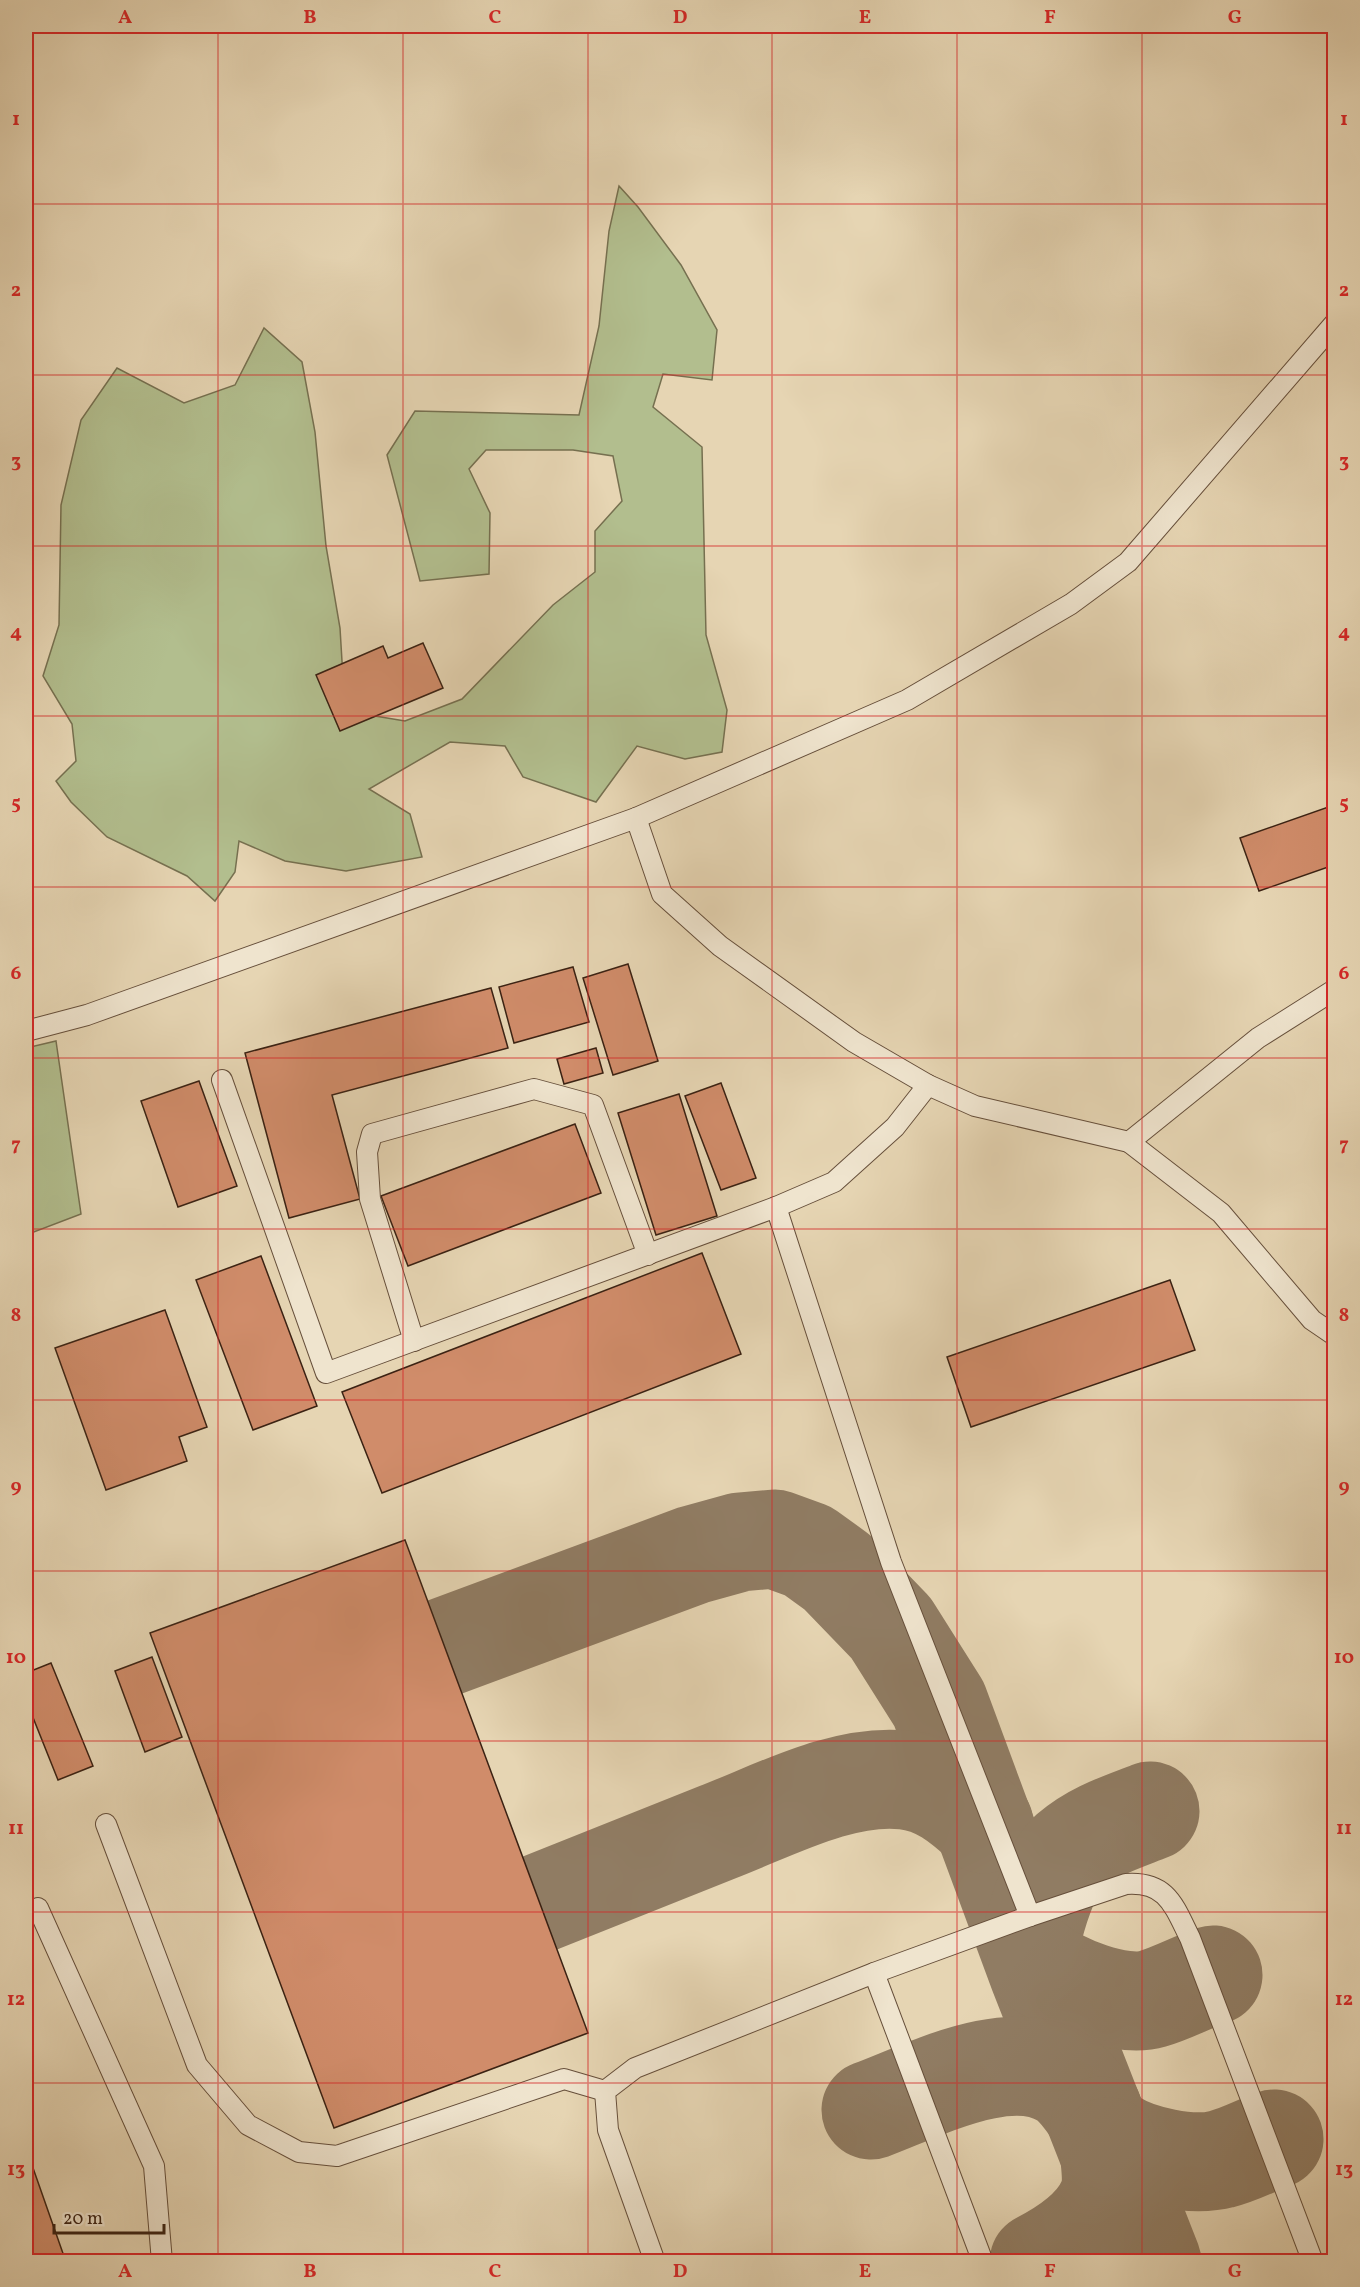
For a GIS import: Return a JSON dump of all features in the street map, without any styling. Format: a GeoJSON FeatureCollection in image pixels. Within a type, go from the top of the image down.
{"type":"FeatureCollection","features":[{"type":"Feature","properties":{"kind":"lane"},"geometry":{"type":"LineString","coordinates":[[26,1031],[87,1015],[636,818],[907,700],[1071,604],[1128,562],[1335,324]]}},
{"type":"Feature","properties":{"kind":"lane"},"geometry":{"type":"LineString","coordinates":[[636,818],[662,894],[720,946],[854,1041],[928,1085],[975,1106],[1129,1142],[1221,1213],[1312,1320],[1335,1335]]}},
{"type":"Feature","properties":{"kind":"lane"},"geometry":{"type":"LineString","coordinates":[[1129,1142],[1258,1038],[1335,990]]}},
{"type":"Feature","properties":{"kind":"lane"},"geometry":{"type":"LineString","coordinates":[[222,1080],[326,1374],[776,1207],[834,1182],[895,1127],[928,1085]]}},
{"type":"Feature","properties":{"kind":"lane"},"geometry":{"type":"LineString","coordinates":[[414,1341],[370,1199],[367,1152],[372,1134],[534,1089],[593,1106],[648,1255]]}},
{"type":"Feature","properties":{"kind":"lane"},"geometry":{"type":"LineString","coordinates":[[776,1207],[891,1562],[1030,1916]]}},
{"type":"Feature","properties":{"kind":"lane"},"geometry":{"type":"LineString","coordinates":[[106,1824],[197,2065],[248,2125],[298,2152],[337,2156],[564,2079],[605,2091]]}},
{"type":"Feature","properties":{"kind":"lane"},"geometry":{"type":"LineString","coordinates":[[605,2091],[635,2068],[874,1973],[1030,1916],[1126,1884],[1142,1883],[1158,1889],[1171,1900],[1190,1938],[1313,2262]]}},
{"type":"Feature","properties":{"kind":"lane"},"geometry":{"type":"LineString","coordinates":[[38,1908],[154,2166],[162,2262]]}},
{"type":"Feature","properties":{"kind":"lane"},"geometry":{"type":"LineString","coordinates":[[874,1973],[983,2262]]}},
{"type":"Feature","properties":{"kind":"lane"},"geometry":{"type":"LineString","coordinates":[[605,2091],[608,2130],[655,2262]]}},
{"type":"Feature","properties":{"kind":"green space"},"geometry":{"type":"Polygon","coordinates":[[[619,186],[638,207],[681,265],[717,330],[712,380],[663,374],[653,407],[702,447],[706,635],[727,710],[722,752],[685,759],[637,746],[596,802],[523,777],[505,746],[450,742],[369,789],[410,814],[422,857],[346,871],[285,861],[239,841],[235,872],[215,901],[187,876],[107,837],[71,802],[56,781],[76,761],[72,724],[43,676],[59,625],[61,505],[81,420],[117,368],[184,403],[235,385],[264,328],[302,362],[315,432],[326,546],[340,628],[345,711],[405,721],[462,699],[553,605],[595,572],[595,531],[622,501],[613,456],[573,450],[486,450],[469,469],[490,513],[489,574],[420,581],[387,455],[415,411],[579,415],[599,326],[609,231],[619,186]]]}},
{"type":"Feature","properties":{"kind":"green space"},"geometry":{"type":"Polygon","coordinates":[[[56,1041],[81,1214],[26,1235],[26,1048],[56,1041]]]}},
{"type":"Feature","properties":{"kind":"building"},"geometry":{"type":"Polygon","coordinates":[[[423,643],[443,688],[340,731],[316,675],[383,646],[388,658],[423,643]]]}},
{"type":"Feature","properties":{"kind":"building"},"geometry":{"type":"Polygon","coordinates":[[[1334,805],[1334,865],[1259,891],[1240,838],[1334,805]]]}},
{"type":"Feature","properties":{"kind":"building"},"geometry":{"type":"Polygon","coordinates":[[[628,964],[658,1061],[613,1075],[583,978],[628,964]]]}},
{"type":"Feature","properties":{"kind":"building"},"geometry":{"type":"Polygon","coordinates":[[[573,967],[589,1022],[514,1043],[499,987],[573,967]]]}},
{"type":"Feature","properties":{"kind":"building"},"geometry":{"type":"Polygon","coordinates":[[[491,988],[508,1048],[332,1095],[360,1199],[289,1218],[245,1053],[491,988]]]}},
{"type":"Feature","properties":{"kind":"building"},"geometry":{"type":"Polygon","coordinates":[[[596,1048],[603,1073],[564,1084],[557,1059],[596,1048]]]}},
{"type":"Feature","properties":{"kind":"building"},"geometry":{"type":"Polygon","coordinates":[[[199,1081],[237,1186],[178,1207],[141,1101],[199,1081]]]}},
{"type":"Feature","properties":{"kind":"building"},"geometry":{"type":"Polygon","coordinates":[[[721,1083],[756,1178],[721,1190],[685,1096],[721,1083]]]}},
{"type":"Feature","properties":{"kind":"building"},"geometry":{"type":"Polygon","coordinates":[[[679,1094],[717,1216],[656,1235],[618,1113],[679,1094]]]}},
{"type":"Feature","properties":{"kind":"building"},"geometry":{"type":"Polygon","coordinates":[[[575,1124],[601,1193],[408,1266],[381,1196],[575,1124]]]}},
{"type":"Feature","properties":{"kind":"building"},"geometry":{"type":"Polygon","coordinates":[[[702,1253],[741,1354],[382,1493],[342,1392],[702,1253]]]}},
{"type":"Feature","properties":{"kind":"building"},"geometry":{"type":"Polygon","coordinates":[[[261,1256],[317,1406],[253,1430],[196,1280],[261,1256]]]}},
{"type":"Feature","properties":{"kind":"building"},"geometry":{"type":"Polygon","coordinates":[[[1170,1280],[1195,1350],[971,1427],[947,1357],[1170,1280]]]}},
{"type":"Feature","properties":{"kind":"building"},"geometry":{"type":"Polygon","coordinates":[[[165,1310],[207,1427],[179,1437],[187,1461],[106,1490],[55,1348],[165,1310]]]}},
{"type":"Feature","properties":{"kind":"building"},"geometry":{"type":"Polygon","coordinates":[[[405,1540],[588,2033],[334,2128],[150,1633],[405,1540]]]}},
{"type":"Feature","properties":{"kind":"building"},"geometry":{"type":"Polygon","coordinates":[[[152,1657],[182,1737],[145,1752],[115,1671],[152,1657]]]}},
{"type":"Feature","properties":{"kind":"building"},"geometry":{"type":"Polygon","coordinates":[[[51,1663],[93,1766],[58,1780],[26,1700],[26,1673],[51,1663]]]}},
{"type":"Feature","properties":{"kind":"building"},"geometry":{"type":"Polygon","coordinates":[[[26,2148],[66,2262],[26,2262],[26,2148]]]}},
{"type":"Feature","properties":{"kind":"taxiway"},"geometry":{"type":"LineString","coordinates":[[445,1647],[693,1555],[740,1542],[775,1539],[808,1551],[837,1572],[891,1628],[939,1704],[1039,1974],[1152,2262]]}},
{"type":"Feature","properties":{"kind":"taxiway"},"geometry":{"type":"LineString","coordinates":[[540,1903],[786,1804],[858,1782],[882,1779],[905,1780],[928,1785],[948,1795],[984,1824]]}},
{"type":"Feature","properties":{"kind":"taxiway"},"geometry":{"type":"LineString","coordinates":[[1030,1944],[1040,1908],[1062,1859],[1079,1844],[1098,1832],[1150,1811]]}},
{"type":"Feature","properties":{"kind":"taxiway"},"geometry":{"type":"LineString","coordinates":[[1036,1964],[1060,1979],[1091,1992],[1139,2001],[1167,1994],[1213,1975]]}},
{"type":"Feature","properties":{"kind":"taxiway"},"geometry":{"type":"LineString","coordinates":[[871,2110],[968,2074],[995,2068],[1020,2066],[1044,2070],[1066,2080],[1093,2111]]}},
{"type":"Feature","properties":{"kind":"taxiway"},"geometry":{"type":"LineString","coordinates":[[1100,2126],[1109,2136],[1124,2145],[1151,2155],[1181,2161],[1222,2159],[1274,2139]]}},
{"type":"Feature","properties":{"kind":"taxiway"},"geometry":{"type":"LineString","coordinates":[[1039,2262],[1079,2236],[1103,2209],[1111,2186],[1109,2147]]}}]}
